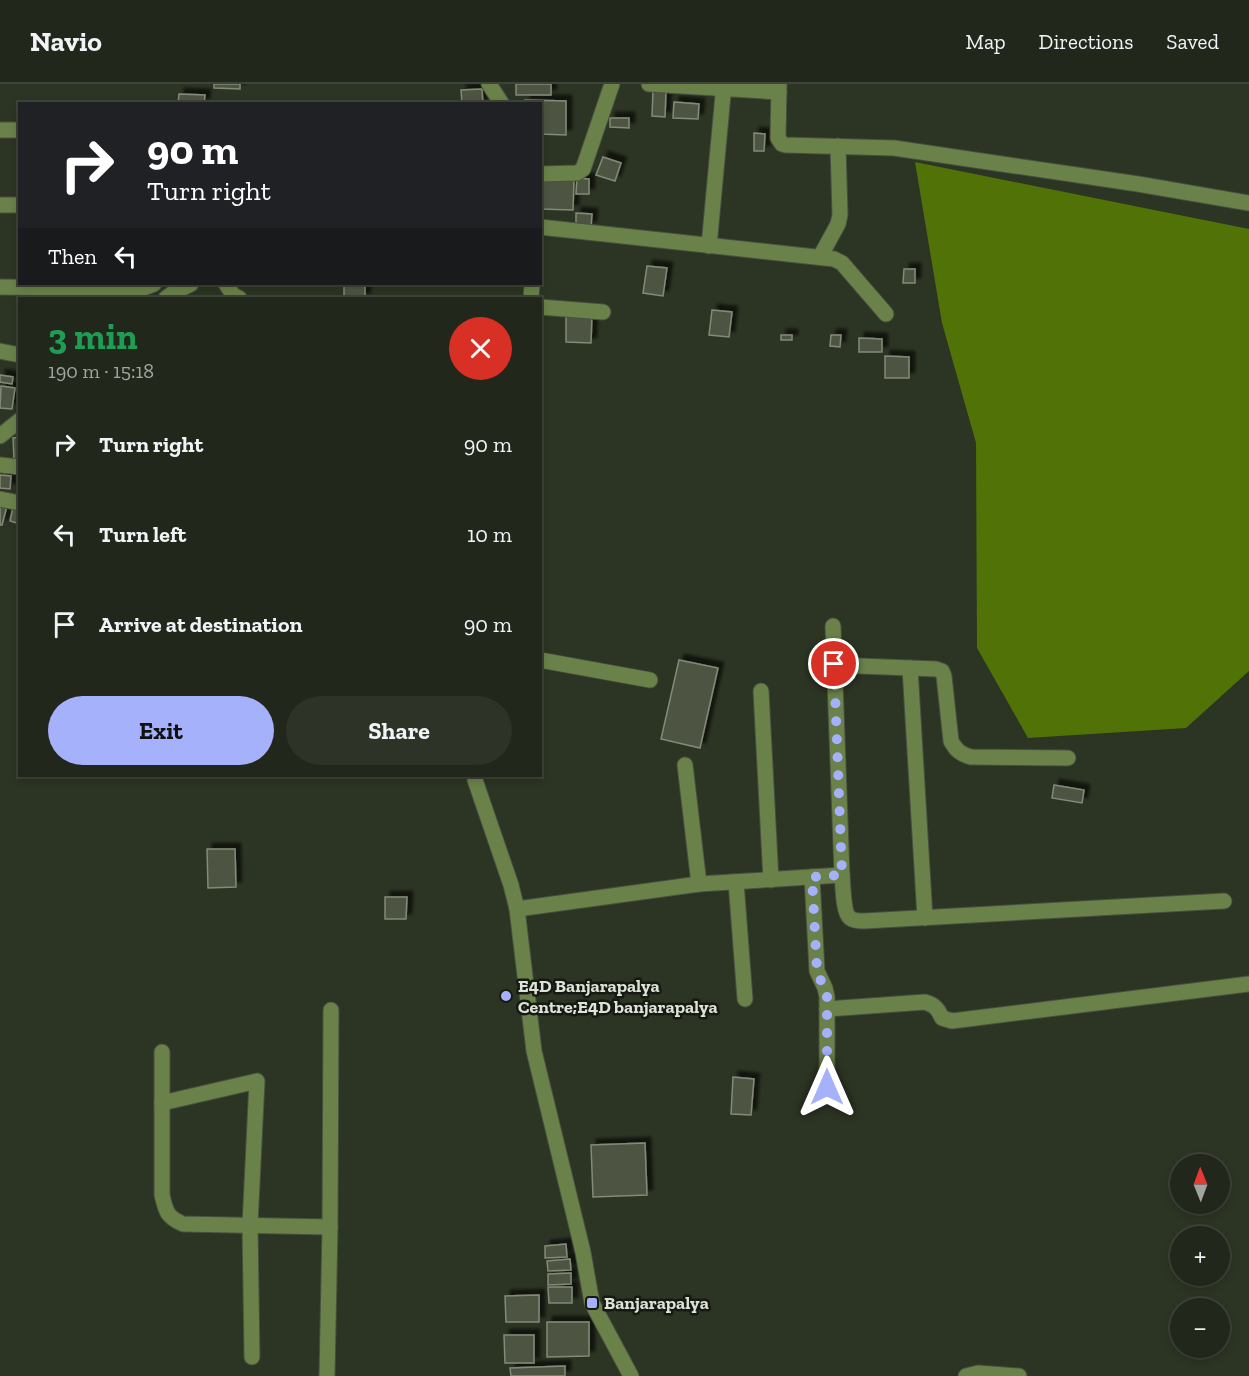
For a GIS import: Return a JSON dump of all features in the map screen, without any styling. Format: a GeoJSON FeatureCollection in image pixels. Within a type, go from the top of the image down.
{"type":"FeatureCollection","features":[{"type":"Feature","properties":{"kind":"street"},"geometry":{"type":"LineString","coordinates":[[489,84],[501,102]]}},
{"type":"Feature","properties":{"kind":"street"},"geometry":{"type":"LineString","coordinates":[[542,174],[577,173],[583,169],[612,84]]}},
{"type":"Feature","properties":{"kind":"street"},"geometry":{"type":"LineString","coordinates":[[649,84],[779,88],[778,138],[785,145],[911,150],[1249,203]]}},
{"type":"Feature","properties":{"kind":"street"},"geometry":{"type":"LineString","coordinates":[[709,246],[724,86]]}},
{"type":"Feature","properties":{"kind":"street"},"geometry":{"type":"LineString","coordinates":[[0,130],[18,130]]}},
{"type":"Feature","properties":{"kind":"street"},"geometry":{"type":"LineString","coordinates":[[820,257],[838,224],[840,215],[838,146]]}},
{"type":"Feature","properties":{"kind":"street"},"geometry":{"type":"LineString","coordinates":[[0,205],[18,204]]}},
{"type":"Feature","properties":{"kind":"street"},"geometry":{"type":"LineString","coordinates":[[542,227],[834,259],[842,263],[886,314]]}},
{"type":"Feature","properties":{"kind":"street"},"geometry":{"type":"LineString","coordinates":[[0,287],[141,289],[151,285]]}},
{"type":"Feature","properties":{"kind":"street"},"geometry":{"type":"LineString","coordinates":[[155,285],[166,297]]}},
{"type":"Feature","properties":{"kind":"street"},"geometry":{"type":"LineString","coordinates":[[168,297],[188,285]]}},
{"type":"Feature","properties":{"kind":"street"},"geometry":{"type":"LineString","coordinates":[[227,285],[236,297]]}},
{"type":"Feature","properties":{"kind":"street"},"geometry":{"type":"LineString","coordinates":[[542,307],[603,312]]}},
{"type":"Feature","properties":{"kind":"street"},"geometry":{"type":"LineString","coordinates":[[0,351],[18,355]]}},
{"type":"Feature","properties":{"kind":"street"},"geometry":{"type":"LineString","coordinates":[[0,465],[18,467]]}},
{"type":"Feature","properties":{"kind":"street"},"geometry":{"type":"LineString","coordinates":[[0,500],[18,503]]}},
{"type":"Feature","properties":{"kind":"street"},"geometry":{"type":"LineString","coordinates":[[832,626],[842,875],[846,908],[850,918],[864,921],[1224,901]]}},
{"type":"Feature","properties":{"kind":"street"},"geometry":{"type":"LineString","coordinates":[[542,660],[650,680]]}},
{"type":"Feature","properties":{"kind":"street"},"geometry":{"type":"LineString","coordinates":[[834,664],[942,671],[951,741],[962,755],[1068,758]]}},
{"type":"Feature","properties":{"kind":"street"},"geometry":{"type":"LineString","coordinates":[[910,668],[925,918]]}},
{"type":"Feature","properties":{"kind":"street"},"geometry":{"type":"LineString","coordinates":[[761,691],[771,880]]}},
{"type":"Feature","properties":{"kind":"street"},"geometry":{"type":"LineString","coordinates":[[685,765],[699,884]]}},
{"type":"Feature","properties":{"kind":"street"},"geometry":{"type":"LineString","coordinates":[[476,777],[517,909],[534,1051],[583,1252],[592,1304],[631,1376]]}},
{"type":"Feature","properties":{"kind":"street"},"geometry":{"type":"LineString","coordinates":[[517,909],[699,884],[842,875]]}},
{"type":"Feature","properties":{"kind":"street"},"geometry":{"type":"LineString","coordinates":[[812,877],[817,971],[826,992],[827,1087]]}},
{"type":"Feature","properties":{"kind":"street"},"geometry":{"type":"LineString","coordinates":[[736,882],[746,999]]}},
{"type":"Feature","properties":{"kind":"street"},"geometry":{"type":"LineString","coordinates":[[827,1009],[925,1002],[938,1009],[942,1018],[952,1021],[1249,984]]}},
{"type":"Feature","properties":{"kind":"street"},"geometry":{"type":"LineString","coordinates":[[327,1376],[331,1010]]}},
{"type":"Feature","properties":{"kind":"street"},"geometry":{"type":"LineString","coordinates":[[162,1052],[162,1195],[165,1209],[172,1219],[183,1224],[330,1227]]}},
{"type":"Feature","properties":{"kind":"street"},"geometry":{"type":"LineString","coordinates":[[162,1103],[257,1081],[250,1225],[252,1357]]}},
{"type":"Feature","properties":{"kind":"street"},"geometry":{"type":"LineString","coordinates":[[966,1376],[978,1373],[1019,1376]]}},
{"type":"Feature","properties":{"kind":"shaded area"},"geometry":{"type":"Polygon","coordinates":[[[915,162],[1249,229],[1249,671],[1186,728],[1028,738],[977,648],[976,443],[942,323],[915,162]]]}},
{"type":"Feature","properties":{"kind":"building"},"geometry":{"type":"Polygon","coordinates":[[[214,84],[240,84],[240,89],[214,88],[214,84]]]}},
{"type":"Feature","properties":{"kind":"building"},"geometry":{"type":"Polygon","coordinates":[[[516,84],[551,84],[551,95],[516,95],[516,84]]]}},
{"type":"Feature","properties":{"kind":"building"},"geometry":{"type":"Polygon","coordinates":[[[482,89],[483,102],[462,102],[461,90],[482,89]]]}},
{"type":"Feature","properties":{"kind":"building"},"geometry":{"type":"Polygon","coordinates":[[[653,90],[666,91],[665,117],[652,116],[653,90]]]}},
{"type":"Feature","properties":{"kind":"building"},"geometry":{"type":"Polygon","coordinates":[[[179,94],[205,95],[204,102],[178,102],[179,94]]]}},
{"type":"Feature","properties":{"kind":"building"},"geometry":{"type":"Polygon","coordinates":[[[525,100],[566,101],[566,135],[542,134],[542,102],[525,102],[525,100]]]}},
{"type":"Feature","properties":{"kind":"building"},"geometry":{"type":"Polygon","coordinates":[[[674,102],[699,104],[698,119],[673,118],[674,102]]]}},
{"type":"Feature","properties":{"kind":"building"},"geometry":{"type":"Polygon","coordinates":[[[610,118],[629,118],[629,128],[610,127],[610,118]]]}},
{"type":"Feature","properties":{"kind":"building"},"geometry":{"type":"Polygon","coordinates":[[[754,133],[765,134],[764,151],[754,151],[754,133]]]}},
{"type":"Feature","properties":{"kind":"building"},"geometry":{"type":"Polygon","coordinates":[[[603,157],[621,163],[615,181],[596,175],[603,157]]]}},
{"type":"Feature","properties":{"kind":"building"},"geometry":{"type":"Polygon","coordinates":[[[577,178],[589,179],[589,194],[576,194],[577,178]]]}},
{"type":"Feature","properties":{"kind":"building"},"geometry":{"type":"Polygon","coordinates":[[[542,179],[574,179],[573,210],[542,209],[542,179]]]}},
{"type":"Feature","properties":{"kind":"building"},"geometry":{"type":"Polygon","coordinates":[[[576,213],[592,214],[591,227],[576,226],[576,213]]]}},
{"type":"Feature","properties":{"kind":"building"},"geometry":{"type":"Polygon","coordinates":[[[647,266],[667,268],[663,296],[643,293],[647,266]]]}},
{"type":"Feature","properties":{"kind":"building"},"geometry":{"type":"Polygon","coordinates":[[[904,269],[915,269],[915,283],[903,283],[904,269]]]}},
{"type":"Feature","properties":{"kind":"building"},"geometry":{"type":"Polygon","coordinates":[[[344,285],[365,285],[365,297],[344,297],[344,285]]]}},
{"type":"Feature","properties":{"kind":"building"},"geometry":{"type":"Polygon","coordinates":[[[712,310],[732,312],[729,337],[709,335],[712,310]]]}},
{"type":"Feature","properties":{"kind":"building"},"geometry":{"type":"Polygon","coordinates":[[[566,313],[592,313],[591,343],[566,342],[566,313]]]}},
{"type":"Feature","properties":{"kind":"building"},"geometry":{"type":"Polygon","coordinates":[[[781,335],[792,335],[792,340],[781,340],[781,335]]]}},
{"type":"Feature","properties":{"kind":"building"},"geometry":{"type":"Polygon","coordinates":[[[831,335],[841,335],[840,347],[830,346],[831,335]]]}},
{"type":"Feature","properties":{"kind":"building"},"geometry":{"type":"Polygon","coordinates":[[[859,338],[882,339],[882,352],[859,352],[859,338]]]}},
{"type":"Feature","properties":{"kind":"building"},"geometry":{"type":"Polygon","coordinates":[[[885,356],[909,357],[909,378],[885,378],[885,356]]]}},
{"type":"Feature","properties":{"kind":"building"},"geometry":{"type":"Polygon","coordinates":[[[0,375],[13,377],[12,384],[0,382],[0,375]]]}},
{"type":"Feature","properties":{"kind":"building"},"geometry":{"type":"Polygon","coordinates":[[[1,386],[15,388],[12,409],[0,408],[1,386]]]}},
{"type":"Feature","properties":{"kind":"building"},"geometry":{"type":"Polygon","coordinates":[[[18,437],[18,460],[14,460],[13,438],[18,437]]]}},
{"type":"Feature","properties":{"kind":"building"},"geometry":{"type":"Polygon","coordinates":[[[0,475],[11,476],[10,489],[0,488],[0,475]]]}},
{"type":"Feature","properties":{"kind":"building"},"geometry":{"type":"Polygon","coordinates":[[[14,503],[18,504],[18,523],[10,521],[14,503]]]}},
{"type":"Feature","properties":{"kind":"building"},"geometry":{"type":"Polygon","coordinates":[[[0,504],[7,506],[2,525],[0,525],[0,504]]]}},
{"type":"Feature","properties":{"kind":"building"},"geometry":{"type":"Polygon","coordinates":[[[679,660],[718,668],[700,748],[661,739],[679,660]]]}},
{"type":"Feature","properties":{"kind":"building"},"geometry":{"type":"Polygon","coordinates":[[[1054,785],[1084,790],[1082,803],[1052,798],[1054,785]]]}},
{"type":"Feature","properties":{"kind":"building"},"geometry":{"type":"Polygon","coordinates":[[[207,849],[235,849],[236,887],[208,888],[207,849]]]}},
{"type":"Feature","properties":{"kind":"building"},"geometry":{"type":"Polygon","coordinates":[[[385,897],[407,897],[406,919],[385,919],[385,897]]]}},
{"type":"Feature","properties":{"kind":"building"},"geometry":{"type":"Polygon","coordinates":[[[733,1077],[754,1079],[751,1115],[731,1114],[733,1077]]]}},
{"type":"Feature","properties":{"kind":"building"},"geometry":{"type":"Polygon","coordinates":[[[645,1143],[647,1195],[593,1197],[591,1145],[645,1143]]]}},
{"type":"Feature","properties":{"kind":"building"},"geometry":{"type":"Polygon","coordinates":[[[566,1244],[567,1257],[545,1258],[545,1246],[566,1244]]]}},
{"type":"Feature","properties":{"kind":"building"},"geometry":{"type":"Polygon","coordinates":[[[570,1259],[571,1270],[548,1271],[547,1261],[570,1259]]]}},
{"type":"Feature","properties":{"kind":"building"},"geometry":{"type":"Polygon","coordinates":[[[571,1273],[571,1284],[548,1285],[548,1274],[571,1273]]]}},
{"type":"Feature","properties":{"kind":"building"},"geometry":{"type":"Polygon","coordinates":[[[548,1287],[572,1287],[572,1303],[549,1303],[548,1287]]]}},
{"type":"Feature","properties":{"kind":"building"},"geometry":{"type":"Polygon","coordinates":[[[539,1295],[539,1322],[506,1322],[505,1296],[539,1295]]]}},
{"type":"Feature","properties":{"kind":"building"},"geometry":{"type":"Polygon","coordinates":[[[547,1322],[589,1322],[589,1356],[547,1357],[547,1322]]]}},
{"type":"Feature","properties":{"kind":"building"},"geometry":{"type":"Polygon","coordinates":[[[504,1335],[534,1335],[534,1363],[505,1363],[504,1335]]]}},
{"type":"Feature","properties":{"kind":"building"},"geometry":{"type":"Polygon","coordinates":[[[565,1366],[565,1376],[511,1376],[510,1368],[565,1366]]]}},
{"type":"Feature","properties":{"kind":"place","name":"E4D Banjarapalya Centre;E4D banjarapalya"},"geometry":{"type":"Point","coordinates":[506,996]}},
{"type":"Feature","properties":{"kind":"place","name":"Banjarapalya"},"geometry":{"type":"Point","coordinates":[592,1303]}},
{"type":"Feature","properties":{"kind":"route"},"geometry":{"type":"LineString","coordinates":[[827,1087],[827,996],[817,971],[812,877],[842,875],[834,664]]}}]}
